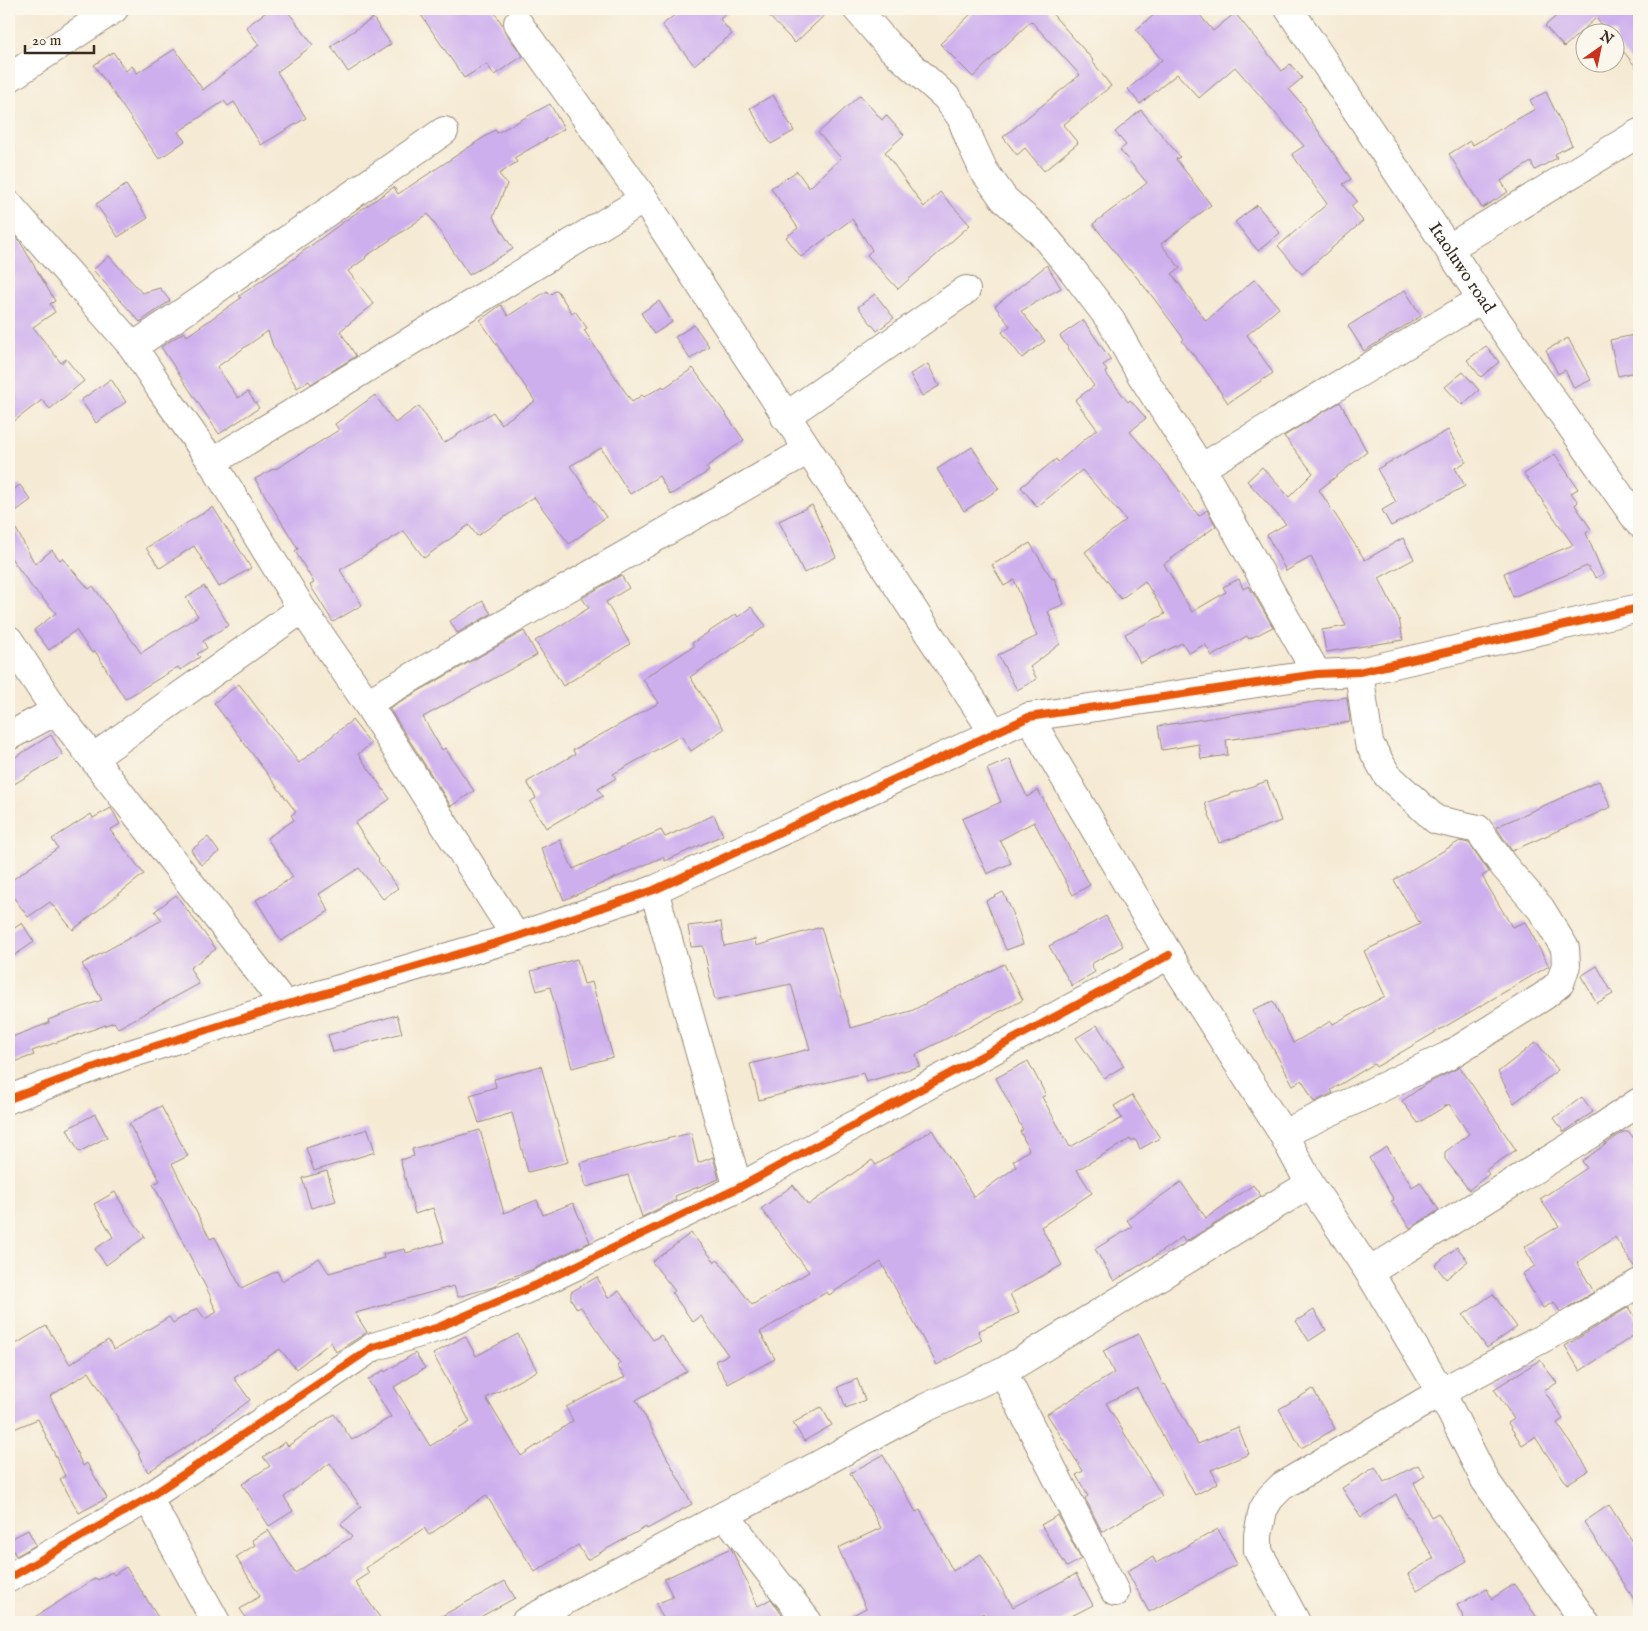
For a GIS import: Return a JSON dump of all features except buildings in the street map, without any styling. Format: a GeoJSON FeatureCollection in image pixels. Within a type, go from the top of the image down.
{"type":"FeatureCollection","features":[{"type":"Feature","properties":{"kind":"street"},"geometry":{"type":"LineString","coordinates":[[9,78],[114,9]]}},
{"type":"Feature","properties":{"kind":"street"},"geometry":{"type":"LineString","coordinates":[[857,9],[888,45],[946,97],[961,117],[984,171],[1004,199],[1045,238],[1070,267],[1111,321],[1140,373],[1201,468],[1317,674]]}},
{"type":"Feature","properties":{"kind":"street","name":"Itaoluwo road"},"geometry":{"type":"LineString","coordinates":[[1289,9],[1482,299],[1639,523]]}},
{"type":"Feature","properties":{"kind":"street"},"geometry":{"type":"LineString","coordinates":[[518,23],[644,199],[994,734]]}},
{"type":"Feature","properties":{"kind":"street"},"geometry":{"type":"LineString","coordinates":[[133,347],[444,131]]}},
{"type":"Feature","properties":{"kind":"street"},"geometry":{"type":"LineString","coordinates":[[1449,248],[1639,133]]}},
{"type":"Feature","properties":{"kind":"street"},"geometry":{"type":"LineString","coordinates":[[212,462],[644,199]]}},
{"type":"Feature","properties":{"kind":"street"},"geometry":{"type":"LineString","coordinates":[[9,205],[133,347],[212,462],[302,609],[367,703],[516,937]]}},
{"type":"Feature","properties":{"kind":"street"},"geometry":{"type":"LineString","coordinates":[[785,417],[966,290]]}},
{"type":"Feature","properties":{"kind":"street"},"geometry":{"type":"LineString","coordinates":[[1201,468],[1482,299]]}},
{"type":"Feature","properties":{"kind":"street"},"geometry":{"type":"LineString","coordinates":[[367,703],[808,450]]}},
{"type":"Feature","properties":{"kind":"street"},"geometry":{"type":"LineString","coordinates":[[9,1099],[127,1055],[285,1005],[516,937],[654,890],[1030,717],[1317,674],[1358,672],[1639,608]]}},
{"type":"Feature","properties":{"kind":"street"},"geometry":{"type":"LineString","coordinates":[[93,758],[302,609]]}},
{"type":"Feature","properties":{"kind":"street"},"geometry":{"type":"LineString","coordinates":[[9,640],[56,711],[285,1005]]}},
{"type":"Feature","properties":{"kind":"street"},"geometry":{"type":"LineString","coordinates":[[1283,1134],[1448,1056],[1544,996],[1560,983],[1566,965],[1565,948],[1556,932],[1540,909],[1503,866],[1478,829],[1436,820],[1387,775],[1368,743],[1358,672]]}},
{"type":"Feature","properties":{"kind":"street"},"geometry":{"type":"LineString","coordinates":[[9,736],[56,711]]}},
{"type":"Feature","properties":{"kind":"street"},"geometry":{"type":"LineString","coordinates":[[1030,717],[1168,955],[1283,1134],[1310,1184],[1369,1272],[1441,1392],[1485,1480],[1585,1622]]}},
{"type":"Feature","properties":{"kind":"street"},"geometry":{"type":"LineString","coordinates":[[654,890],[738,1188]]}},
{"type":"Feature","properties":{"kind":"street"},"geometry":{"type":"LineString","coordinates":[[9,1578],[148,1498],[373,1348],[439,1327],[534,1286],[738,1188],[1168,955]]}},
{"type":"Feature","properties":{"kind":"street"},"geometry":{"type":"LineString","coordinates":[[1369,1272],[1596,1131],[1639,1102]]}},
{"type":"Feature","properties":{"kind":"street"},"geometry":{"type":"LineString","coordinates":[[525,1622],[925,1408],[1003,1372],[1310,1184]]}},
{"type":"Feature","properties":{"kind":"street"},"geometry":{"type":"LineString","coordinates":[[1296,1622],[1258,1551],[1258,1535],[1263,1510],[1270,1498],[1282,1486],[1441,1392],[1568,1325],[1639,1283]]}},
{"type":"Feature","properties":{"kind":"street"},"geometry":{"type":"LineString","coordinates":[[1003,1372],[1116,1592]]}},
{"type":"Feature","properties":{"kind":"street"},"geometry":{"type":"LineString","coordinates":[[148,1498],[216,1622]]}},
{"type":"Feature","properties":{"kind":"street"},"geometry":{"type":"LineString","coordinates":[[725,1516],[808,1622]]}},
{"type":"Feature","properties":{"kind":"cycle path"},"geometry":{"type":"LineString","coordinates":[[9,1099],[127,1055],[285,1005],[516,937],[654,890],[1029,717],[1317,674],[1359,672],[1639,608]]}},
{"type":"Feature","properties":{"kind":"cycle path"},"geometry":{"type":"LineString","coordinates":[[9,1578],[148,1498],[373,1347],[439,1327],[534,1286],[738,1188],[1169,955]]}}]}
